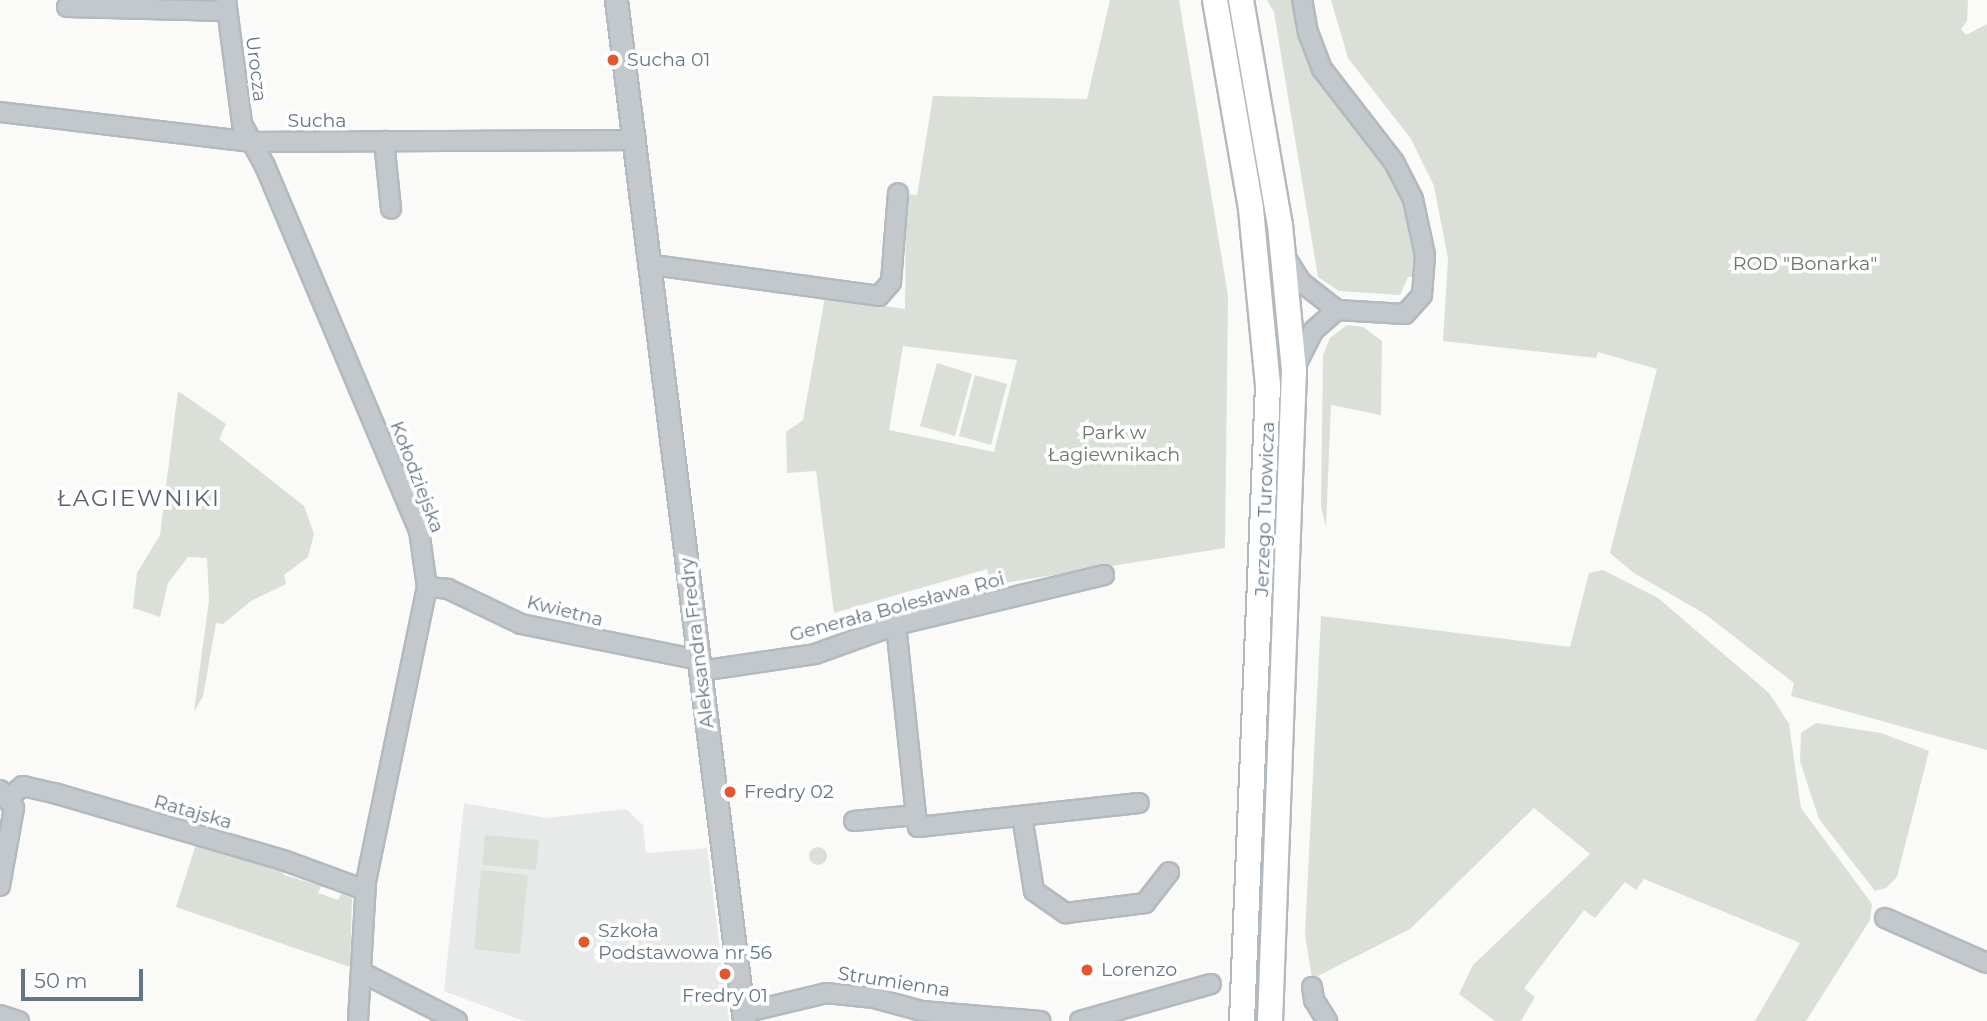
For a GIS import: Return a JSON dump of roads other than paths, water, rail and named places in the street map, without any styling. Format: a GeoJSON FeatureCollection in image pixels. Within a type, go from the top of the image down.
{"type":"FeatureCollection","features":[{"type":"Feature","properties":{"kind":"main road","name":"Jerzego Turowicza"},"geometry":{"type":"LineString","coordinates":[[1215,0],[1251,209],[1268,385],[1242,1021]]}},
{"type":"Feature","properties":{"kind":"main road","name":"Jerzego Turowicza"},"geometry":{"type":"LineString","coordinates":[[1241,0],[1284,255],[1294,370],[1270,1021]]}},
{"type":"Feature","properties":{"kind":"street","name":"Aleksandra Fredry"},"geometry":{"type":"LineString","coordinates":[[616,0],[653,265],[743,1017]]}},
{"type":"Feature","properties":{"kind":"street"},"geometry":{"type":"LineString","coordinates":[[1284,255],[1301,282],[1337,310],[1399,315],[1415,308],[1424,282],[1424,244],[1413,200],[1400,173],[1318,61],[1302,0]]}},
{"type":"Feature","properties":{"kind":"street"},"geometry":{"type":"LineString","coordinates":[[67,7],[227,5]]}},
{"type":"Feature","properties":{"kind":"street","name":"Urocza"},"geometry":{"type":"LineString","coordinates":[[227,5],[242,124],[251,142]]}},
{"type":"Feature","properties":{"kind":"street","name":"Sucha"},"geometry":{"type":"LineString","coordinates":[[0,112],[251,142],[636,140]]}},
{"type":"Feature","properties":{"kind":"street"},"geometry":{"type":"LineString","coordinates":[[384,141],[387,207]]}},
{"type":"Feature","properties":{"kind":"street","name":"Kołodziejska"},"geometry":{"type":"LineString","coordinates":[[251,142],[265,166],[419,530],[427,587],[365,890],[358,1021]]}},
{"type":"Feature","properties":{"kind":"street"},"geometry":{"type":"LineString","coordinates":[[653,265],[879,296],[891,282],[898,193]]}},
{"type":"Feature","properties":{"kind":"street"},"geometry":{"type":"LineString","coordinates":[[1294,370],[1310,337],[1337,310]]}},
{"type":"Feature","properties":{"kind":"street","name":"Generała Bolesława Roi"},"geometry":{"type":"LineString","coordinates":[[699,665],[815,654],[896,625],[1104,575]]}},
{"type":"Feature","properties":{"kind":"street","name":"Kwietna"},"geometry":{"type":"LineString","coordinates":[[427,587],[448,589],[521,624],[699,665]]}},
{"type":"Feature","properties":{"kind":"street"},"geometry":{"type":"LineString","coordinates":[[896,625],[918,827],[1139,803]]}},
{"type":"Feature","properties":{"kind":"street","name":"Ratajska"},"geometry":{"type":"LineString","coordinates":[[5,793],[23,786],[54,793],[284,860],[365,890]]}},
{"type":"Feature","properties":{"kind":"street"},"geometry":{"type":"LineString","coordinates":[[0,886],[13,819],[5,793]]}},
{"type":"Feature","properties":{"kind":"street"},"geometry":{"type":"LineString","coordinates":[[854,821],[916,815]]}},
{"type":"Feature","properties":{"kind":"street"},"geometry":{"type":"LineString","coordinates":[[1022,816],[1034,891],[1066,913],[1145,902],[1169,872]]}},
{"type":"Feature","properties":{"kind":"street"},"geometry":{"type":"LineString","coordinates":[[1885,918],[1987,963]]}},
{"type":"Feature","properties":{"kind":"street"},"geometry":{"type":"LineString","coordinates":[[361,972],[457,1021]]}},
{"type":"Feature","properties":{"kind":"street"},"geometry":{"type":"LineString","coordinates":[[1080,1021],[1124,1015],[1211,984]]}},
{"type":"Feature","properties":{"kind":"street"},"geometry":{"type":"LineString","coordinates":[[1312,987],[1314,1000],[1327,1021]]}},
{"type":"Feature","properties":{"kind":"street","name":"Strumienna"},"geometry":{"type":"LineString","coordinates":[[743,1017],[826,993],[874,998],[922,1012],[1041,1021]]}},
{"type":"Feature","properties":{"kind":"street"},"geometry":{"type":"LineString","coordinates":[[0,1015],[19,1021]]}},
{"type":"Feature","properties":{"kind":"place","name":"Sucha 01"},"geometry":{"type":"Point","coordinates":[613,60]}},
{"type":"Feature","properties":{"kind":"place","name":"Fredry 02"},"geometry":{"type":"Point","coordinates":[730,792]}},
{"type":"Feature","properties":{"kind":"place","name":"Szkoła Podstawowa nr 56"},"geometry":{"type":"Point","coordinates":[584,942]}},
{"type":"Feature","properties":{"kind":"place","name":"Lorenzo"},"geometry":{"type":"Point","coordinates":[1087,970]}},
{"type":"Feature","properties":{"kind":"place","name":"Fredry 01"},"geometry":{"type":"Point","coordinates":[725,974]}},
{"type":"Feature","properties":{"kind":"district","name":"ŁAGIEWNIKI"},"geometry":{"type":"Point","coordinates":[139,498]}},
{"type":"Feature","properties":{"kind":"park label","name":"ROD \"Bonarka\""},"geometry":{"type":"Point","coordinates":[1805,264]}},
{"type":"Feature","properties":{"kind":"park label","name":"Park w Łagiewnikach"},"geometry":{"type":"Point","coordinates":[1114,444]}}]}
